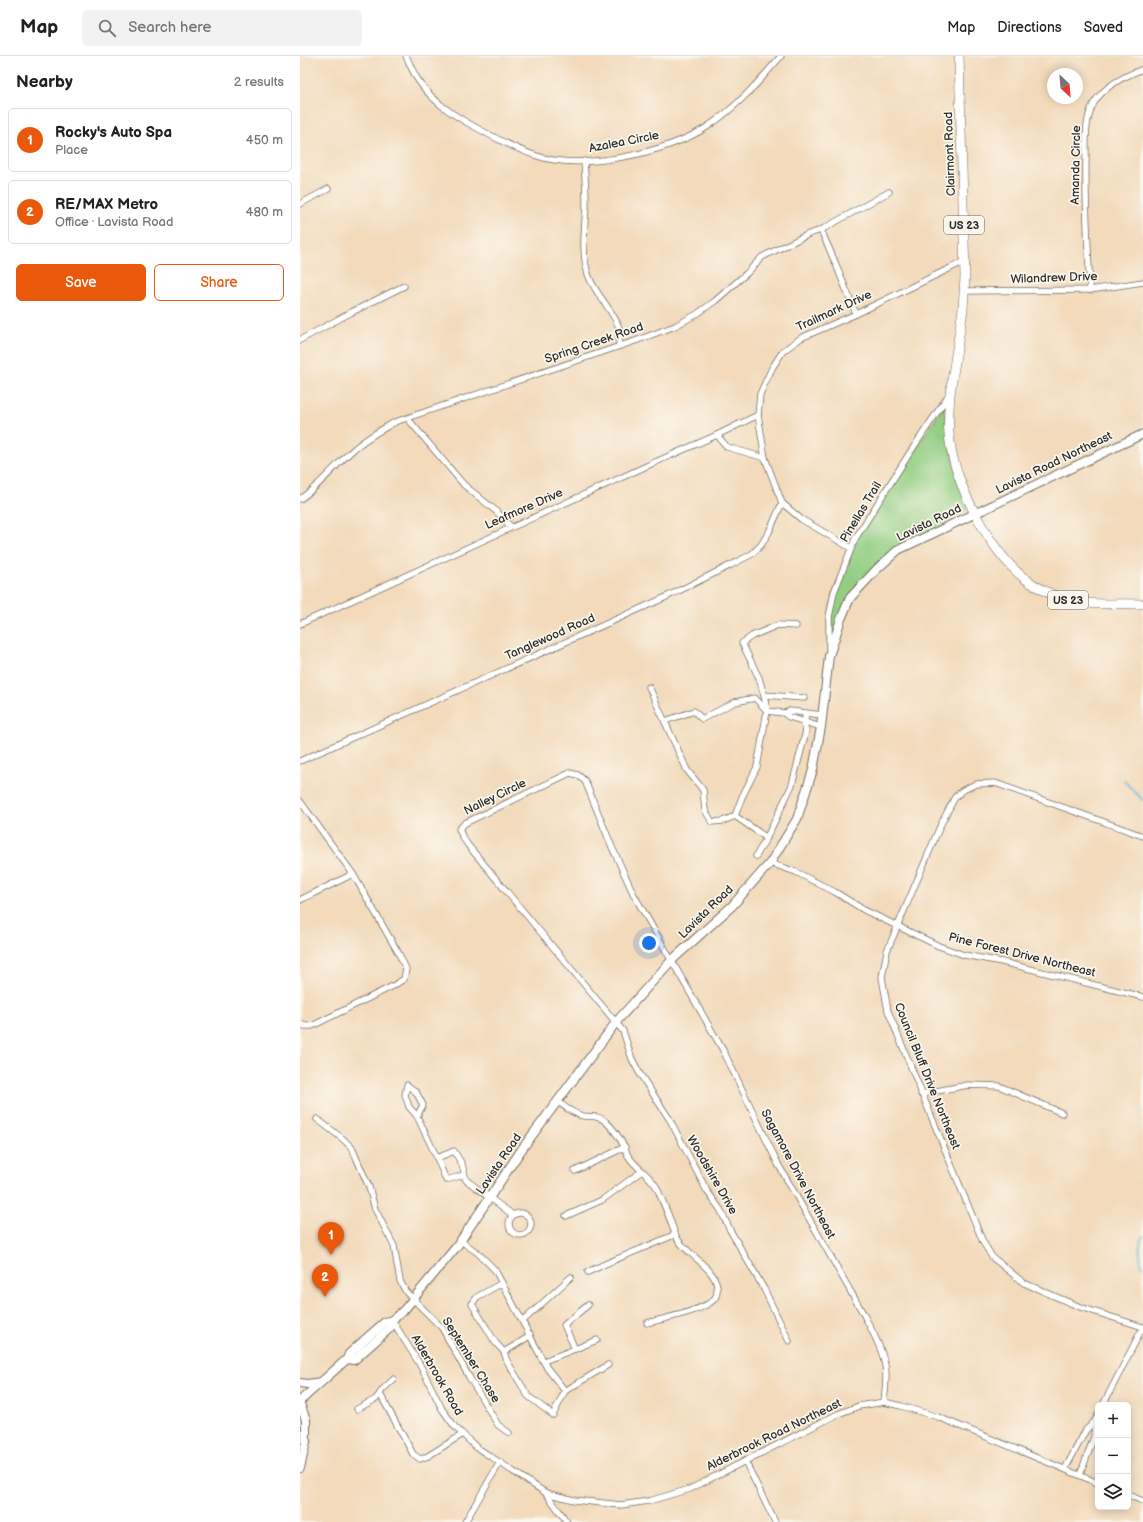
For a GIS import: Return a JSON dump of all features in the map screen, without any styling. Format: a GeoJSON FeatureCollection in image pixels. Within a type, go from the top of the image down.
{"type":"FeatureCollection","features":[{"type":"Feature","properties":{"kind":"main road","name":"Clairmont Road"},"geometry":{"type":"LineString","coordinates":[[950,394],[965,291],[959,56]]}},
{"type":"Feature","properties":{"kind":"main road","name":"US 23"},"geometry":{"type":"LineString","coordinates":[[950,394],[948,427],[953,460],[961,482],[976,513],[994,546],[1006,561],[1025,579],[1041,589],[1062,598],[1077,602],[1143,604]]}},
{"type":"Feature","properties":{"kind":"main road","name":"Lavista Road Northeast"},"geometry":{"type":"LineString","coordinates":[[976,513],[1143,434]]}},
{"type":"Feature","properties":{"kind":"main road","name":"Lavista Road"},"geometry":{"type":"LineString","coordinates":[[300,1401],[347,1359],[354,1360],[390,1328],[392,1320],[414,1299],[461,1241],[557,1101],[617,1021],[671,961],[732,906],[770,863],[797,818],[813,770],[821,727],[829,656],[841,619],[850,598],[876,570],[898,550],[976,513]]}},
{"type":"Feature","properties":{"kind":"main road"},"geometry":{"type":"LineString","coordinates":[[300,1383],[307,1384],[322,1382]]}},
{"type":"Feature","properties":{"kind":"main road"},"geometry":{"type":"LineString","coordinates":[[300,1404],[306,1420],[306,1442],[300,1468]]}},
{"type":"Feature","properties":{"kind":"main road"},"geometry":{"type":"LineString","coordinates":[[300,1446],[304,1454]]}},
{"type":"Feature","properties":{"kind":"street","name":"Azalea Circle"},"geometry":{"type":"LineString","coordinates":[[406,56],[418,80],[438,103],[467,123],[505,143],[537,157],[569,161],[612,158],[647,151],[675,143],[706,128],[725,114],[761,80],[781,56]]}},
{"type":"Feature","properties":{"kind":"street","name":"Amanda Circle"},"geometry":{"type":"LineString","coordinates":[[1090,290],[1086,178],[1086,126],[1091,108],[1099,96],[1110,86],[1143,69]]}},
{"type":"Feature","properties":{"kind":"street"},"geometry":{"type":"LineString","coordinates":[[584,161],[586,204],[583,243],[585,261],[588,275],[600,298],[619,326],[619,346]]}},
{"type":"Feature","properties":{"kind":"street"},"geometry":{"type":"LineString","coordinates":[[300,204],[328,189]]}},
{"type":"Feature","properties":{"kind":"street","name":"Spring Creek Road"},"geometry":{"type":"LineString","coordinates":[[300,499],[329,475],[354,448],[373,434],[395,422],[638,340],[675,326],[697,314],[715,301],[742,278],[762,257],[809,234],[821,230],[889,192]]}},
{"type":"Feature","properties":{"kind":"street"},"geometry":{"type":"LineString","coordinates":[[821,230],[856,314]]}},
{"type":"Feature","properties":{"kind":"street","name":"Trailmark Drive"},"geometry":{"type":"LineString","coordinates":[[782,504],[765,458],[758,415],[760,394],[772,368],[783,351],[801,338],[856,314],[965,261]]}},
{"type":"Feature","properties":{"kind":"street","name":"Wilandrew Drive"},"geometry":{"type":"LineString","coordinates":[[965,291],[1090,290],[1143,282]]}},
{"type":"Feature","properties":{"kind":"street"},"geometry":{"type":"LineString","coordinates":[[300,340],[404,286]]}},
{"type":"Feature","properties":{"kind":"street","name":"Pinellas Trail"},"geometry":{"type":"LineString","coordinates":[[829,656],[829,617],[834,592],[851,548],[909,454],[950,394]]}},
{"type":"Feature","properties":{"kind":"street","name":"Leafmore Drive"},"geometry":{"type":"LineString","coordinates":[[300,624],[758,415]]}},
{"type":"Feature","properties":{"kind":"street"},"geometry":{"type":"LineString","coordinates":[[408,418],[464,484],[496,511],[510,527]]}},
{"type":"Feature","properties":{"kind":"street"},"geometry":{"type":"LineString","coordinates":[[717,435],[726,447],[765,458]]}},
{"type":"Feature","properties":{"kind":"street"},"geometry":{"type":"LineString","coordinates":[[782,504],[801,519],[851,548]]}},
{"type":"Feature","properties":{"kind":"street","name":"Tanglewood Road"},"geometry":{"type":"LineString","coordinates":[[300,761],[650,604],[752,554],[761,545],[769,532],[782,504]]}},
{"type":"Feature","properties":{"kind":"street"},"geometry":{"type":"LineString","coordinates":[[649,686],[687,770],[703,790],[705,810],[712,822],[723,821],[735,816],[742,797],[757,767],[767,711],[759,678],[742,643],[752,636],[778,625],[796,626]]}},
{"type":"Feature","properties":{"kind":"street"},"geometry":{"type":"LineString","coordinates":[[764,695],[804,698]]}},
{"type":"Feature","properties":{"kind":"street"},"geometry":{"type":"LineString","coordinates":[[665,722],[694,711],[702,719],[735,702],[755,698],[767,711],[784,713],[790,711],[822,716]]}},
{"type":"Feature","properties":{"kind":"street"},"geometry":{"type":"LineString","coordinates":[[784,713],[789,717],[804,723],[821,727]]}},
{"type":"Feature","properties":{"kind":"street"},"geometry":{"type":"LineString","coordinates":[[756,856],[767,838],[792,785],[806,731],[804,723],[806,714]]}},
{"type":"Feature","properties":{"kind":"street","name":"Nalley Circle"},"geometry":{"type":"LineString","coordinates":[[617,1021],[471,849],[459,829],[465,823],[554,780],[570,773],[578,775],[585,781],[612,847],[634,895],[671,961]]}},
{"type":"Feature","properties":{"kind":"street","name":"Council Bluff Drive Northeast"},"geometry":{"type":"LineString","coordinates":[[1143,836],[995,784],[976,784],[963,790],[955,797],[941,824],[897,926],[887,951],[882,978],[888,1011],[983,1242],[992,1257],[1024,1283],[1080,1307],[1143,1327]]}},
{"type":"Feature","properties":{"kind":"street"},"geometry":{"type":"LineString","coordinates":[[300,801],[353,874],[406,969],[404,979],[393,986],[312,1026],[304,1026],[300,1023]]}},
{"type":"Feature","properties":{"kind":"street"},"geometry":{"type":"LineString","coordinates":[[735,816],[767,838]]}},
{"type":"Feature","properties":{"kind":"street","name":"Pine Forest Drive Northeast"},"geometry":{"type":"LineString","coordinates":[[770,863],[796,872],[897,926],[939,946],[964,955],[1002,962],[1143,997]]}},
{"type":"Feature","properties":{"kind":"street"},"geometry":{"type":"LineString","coordinates":[[300,900],[353,874]]}},
{"type":"Feature","properties":{"kind":"street","name":"Sagamore Drive Northeast"},"geometry":{"type":"LineString","coordinates":[[671,961],[724,1052],[778,1164],[864,1314],[879,1347],[886,1373],[884,1402]]}},
{"type":"Feature","properties":{"kind":"street","name":"Woodshire Drive"},"geometry":{"type":"LineString","coordinates":[[617,1021],[627,1039],[632,1059],[640,1074],[670,1120],[707,1191],[720,1209],[730,1230],[764,1289],[789,1341]]}},
{"type":"Feature","properties":{"kind":"street"},"geometry":{"type":"LineString","coordinates":[[417,1116],[422,1105],[416,1092],[407,1085],[405,1095],[409,1107],[417,1116],[446,1180],[464,1175]]}},
{"type":"Feature","properties":{"kind":"street"},"geometry":{"type":"LineString","coordinates":[[921,1094],[968,1085],[999,1086],[1062,1113]]}},
{"type":"Feature","properties":{"kind":"street"},"geometry":{"type":"LineString","coordinates":[[557,1101],[568,1109],[582,1116],[594,1116],[605,1120],[616,1132],[625,1147],[628,1156],[656,1186],[672,1226],[674,1235],[683,1248],[706,1266],[713,1276],[716,1285],[716,1296],[709,1304],[693,1311],[646,1323]]}},
{"type":"Feature","properties":{"kind":"street","name":"September Chase"},"geometry":{"type":"LineString","coordinates":[[317,1119],[352,1148],[369,1187],[375,1209],[394,1246],[400,1281],[406,1292],[442,1328],[498,1425],[509,1433]]}},
{"type":"Feature","properties":{"kind":"street"},"geometry":{"type":"LineString","coordinates":[[575,1171],[625,1147]]}},
{"type":"Feature","properties":{"kind":"street"},"geometry":{"type":"LineString","coordinates":[[437,1158],[454,1151],[462,1164],[466,1180],[513,1215],[523,1213],[528,1216],[531,1222],[530,1229],[525,1234],[519,1235],[513,1232],[509,1227],[509,1220],[513,1215]]}},
{"type":"Feature","properties":{"kind":"street"},"geometry":{"type":"LineString","coordinates":[[566,1216],[602,1200],[642,1171]]}},
{"type":"Feature","properties":{"kind":"street"},"geometry":{"type":"LineString","coordinates":[[588,1272],[674,1235]]}},
{"type":"Feature","properties":{"kind":"street"},"geometry":{"type":"LineString","coordinates":[[461,1241],[478,1253],[495,1270],[547,1368],[566,1391]]}},
{"type":"Feature","properties":{"kind":"street"},"geometry":{"type":"LineString","coordinates":[[523,1321],[571,1277]]}},
{"type":"Feature","properties":{"kind":"street"},"geometry":{"type":"LineString","coordinates":[[502,1283],[477,1297],[472,1304],[495,1342],[504,1352],[507,1361],[528,1396],[553,1415],[566,1391],[608,1365]]}},
{"type":"Feature","properties":{"kind":"street"},"geometry":{"type":"LineString","coordinates":[[575,1349],[564,1325],[588,1305]]}},
{"type":"Feature","properties":{"kind":"street","name":"Alderbrook Road"},"geometry":{"type":"LineString","coordinates":[[392,1320],[420,1365],[442,1409],[462,1434],[476,1447],[546,1493]]}},
{"type":"Feature","properties":{"kind":"street"},"geometry":{"type":"LineString","coordinates":[[1105,1402],[1143,1327]]}},
{"type":"Feature","properties":{"kind":"street"},"geometry":{"type":"LineString","coordinates":[[504,1352],[525,1339],[530,1334]]}},
{"type":"Feature","properties":{"kind":"street"},"geometry":{"type":"LineString","coordinates":[[544,1361],[597,1340]]}},
{"type":"Feature","properties":{"kind":"street"},"geometry":{"type":"LineString","coordinates":[[357,1409],[376,1399],[383,1389],[394,1379]]}},
{"type":"Feature","properties":{"kind":"street"},"geometry":{"type":"LineString","coordinates":[[380,1394],[413,1454],[420,1458],[428,1456],[462,1434]]}},
{"type":"Feature","properties":{"kind":"street","name":"Alderbrook Road Northeast"},"geometry":{"type":"LineString","coordinates":[[546,1493],[574,1500],[621,1505],[649,1501],[690,1489],[838,1414],[859,1406],[884,1402],[938,1417],[1095,1482]]}},
{"type":"Feature","properties":{"kind":"street"},"geometry":{"type":"LineString","coordinates":[[1064,1469],[1086,1430],[1095,1421]]}},
{"type":"Feature","properties":{"kind":"street"},"geometry":{"type":"LineString","coordinates":[[1080,1476],[1094,1436],[1095,1421]]}},
{"type":"Feature","properties":{"kind":"street"},"geometry":{"type":"LineString","coordinates":[[745,1461],[775,1522]]}},
{"type":"Feature","properties":{"kind":"street"},"geometry":{"type":"LineString","coordinates":[[465,1522],[500,1462]]}},
{"type":"Feature","properties":{"kind":"street"},"geometry":{"type":"LineString","coordinates":[[546,1493],[567,1522]]}},
{"type":"Feature","properties":{"kind":"street"},"geometry":{"type":"LineString","coordinates":[[1131,1496],[1143,1501]]}},
{"type":"Feature","properties":{"kind":"green space"},"geometry":{"type":"Polygon","coordinates":[[[944,406],[956,468],[972,506],[928,537],[898,550],[850,598],[829,656],[829,617],[834,592],[855,539],[944,406]]]}},
{"type":"Feature","properties":{"kind":"waterway"},"geometry":{"type":"LineString","coordinates":[[1124,781],[1143,800]]}},
{"type":"Feature","properties":{"kind":"waterway"},"geometry":{"type":"LineString","coordinates":[[1143,1236],[1140,1243],[1143,1267]]}},
{"type":"Feature","properties":{"kind":"place","name":"Rocky's Auto Spa"},"geometry":{"type":"Point","coordinates":[331,1255]}},
{"type":"Feature","properties":{"kind":"place","name":"RE/MAX Metro"},"geometry":{"type":"Point","coordinates":[325,1297]}}]}
